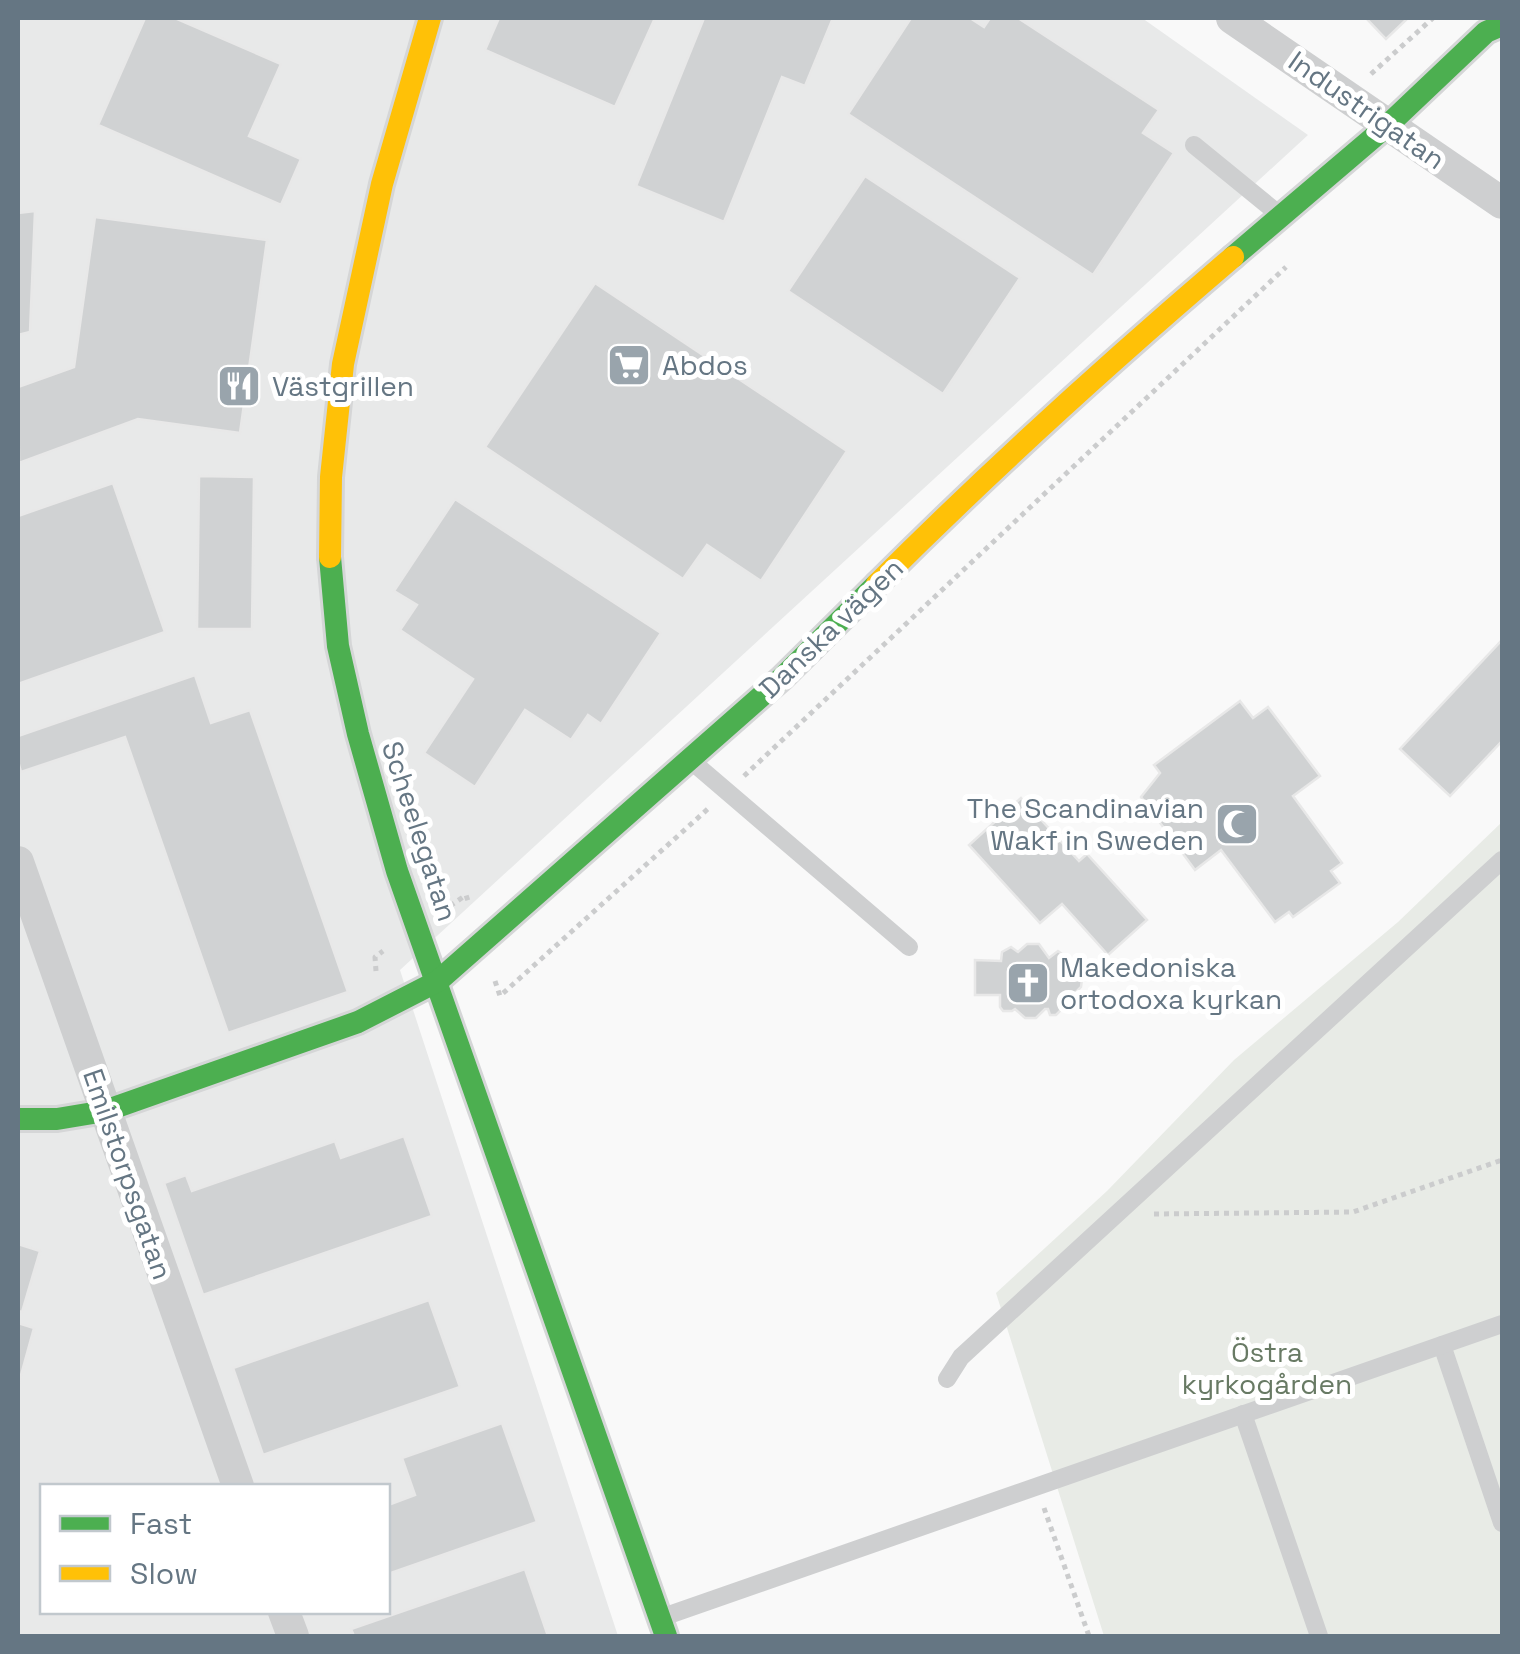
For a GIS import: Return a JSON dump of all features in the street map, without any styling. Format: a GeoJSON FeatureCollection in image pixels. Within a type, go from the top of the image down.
{"type":"FeatureCollection","features":[{"type":"Feature","properties":{"kind":"street","name":"Scheelegatan"},"geometry":{"type":"LineString","coordinates":[[430,18],[382,184],[343,364],[331,477],[330,561],[338,646],[358,734],[398,871],[664,1627]]}},
{"type":"Feature","properties":{"kind":"street","name":"Industrigatan"},"geometry":{"type":"LineString","coordinates":[[1232,18],[1502,204]]}},
{"type":"Feature","properties":{"kind":"street","name":"Danska vägen"},"geometry":{"type":"LineString","coordinates":[[18,1118],[57,1119],[105,1111],[358,1022],[438,980],[782,678],[960,501],[1131,344],[1388,124],[1493,25]]}},
{"type":"Feature","properties":{"kind":"street","name":"Emilstorpsgatan"},"geometry":{"type":"LineString","coordinates":[[18,862],[237,1484]]}},
{"type":"Feature","properties":{"kind":"lane"},"geometry":{"type":"LineString","coordinates":[[1194,145],[1281,216]]}},
{"type":"Feature","properties":{"kind":"lane"},"geometry":{"type":"LineString","coordinates":[[688,759],[909,947]]}},
{"type":"Feature","properties":{"kind":"lane"},"geometry":{"type":"LineString","coordinates":[[948,1379],[961,1357],[1502,860]]}},
{"type":"Feature","properties":{"kind":"lane"},"geometry":{"type":"LineString","coordinates":[[664,1627],[1036,1486],[1502,1324]]}},
{"type":"Feature","properties":{"kind":"lane"},"geometry":{"type":"LineString","coordinates":[[1442,1346],[1502,1523]]}},
{"type":"Feature","properties":{"kind":"lane"},"geometry":{"type":"LineString","coordinates":[[1243,1414],[1319,1636]]}},
{"type":"Feature","properties":{"kind":"path"},"geometry":{"type":"LineString","coordinates":[[1347,96],[1432,18]]}},
{"type":"Feature","properties":{"kind":"path"},"geometry":{"type":"LineString","coordinates":[[1116,1214],[1353,1212],[1502,1160]]}},
{"type":"Feature","properties":{"kind":"path"},"geometry":{"type":"LineString","coordinates":[[1036,1486],[1089,1636]]}},
{"type":"Feature","properties":{"kind":"shaded area"},"geometry":{"type":"Polygon","coordinates":[[[18,18],[1142,18],[1308,135],[400,970],[618,1636],[18,1636],[18,18]]]}},
{"type":"Feature","properties":{"kind":"green space","name":"Östra kyrkogården"},"geometry":{"type":"Polygon","coordinates":[[[1502,822],[1502,1636],[1104,1636],[996,1293],[1107,1191],[1234,1060],[1398,922],[1502,822]]]}},
{"type":"Feature","properties":{"kind":"building"},"geometry":{"type":"Polygon","coordinates":[[[145,18],[175,18],[281,64],[249,136],[301,159],[281,205],[98,125],[145,18]]]}},
{"type":"Feature","properties":{"kind":"building"},"geometry":{"type":"Polygon","coordinates":[[[499,18],[655,18],[615,107],[485,50],[499,18]]]}},
{"type":"Feature","properties":{"kind":"building"},"geometry":{"type":"Polygon","coordinates":[[[704,18],[833,18],[805,86],[782,77],[724,222],[636,186],[704,18]]]}},
{"type":"Feature","properties":{"kind":"building"},"geometry":{"type":"Polygon","coordinates":[[[911,18],[970,18],[984,27],[990,18],[1018,18],[1159,110],[1143,133],[1174,153],[1093,275],[848,114],[911,18]]]}},
{"type":"Feature","properties":{"kind":"building"},"geometry":{"type":"Polygon","coordinates":[[[1366,18],[1408,18],[1386,39],[1366,18]]]}},
{"type":"Feature","properties":{"kind":"building"},"geometry":{"type":"Polygon","coordinates":[[[865,176],[1020,278],[943,394],[788,291],[865,176]]]}},
{"type":"Feature","properties":{"kind":"building"},"geometry":{"type":"Polygon","coordinates":[[[35,211],[30,332],[18,335],[18,213],[35,211]]]}},
{"type":"Feature","properties":{"kind":"building"},"geometry":{"type":"Polygon","coordinates":[[[95,217],[267,240],[240,433],[138,419],[19,463],[18,387],[74,367],[95,217]]]}},
{"type":"Feature","properties":{"kind":"building","name":"Abdos"},"geometry":{"type":"Polygon","coordinates":[[[595,283],[847,451],[761,581],[707,545],[683,579],[485,447],[595,283]]]}},
{"type":"Feature","properties":{"kind":"building"},"geometry":{"type":"Polygon","coordinates":[[[199,476],[254,477],[252,629],[197,629],[199,476]]]}},
{"type":"Feature","properties":{"kind":"building"},"geometry":{"type":"Polygon","coordinates":[[[113,483],[165,632],[18,684],[18,516],[113,483]]]}},
{"type":"Feature","properties":{"kind":"building"},"geometry":{"type":"Polygon","coordinates":[[[455,499],[661,633],[601,724],[588,715],[571,740],[525,710],[475,787],[424,753],[473,679],[400,630],[417,605],[394,591],[455,499]]]}},
{"type":"Feature","properties":{"kind":"building"},"geometry":{"type":"Polygon","coordinates":[[[1502,640],[1502,741],[1450,796],[1400,749],[1502,640]]]}},
{"type":"Feature","properties":{"kind":"building"},"geometry":{"type":"Polygon","coordinates":[[[195,675],[211,723],[250,710],[348,992],[228,1033],[125,737],[21,772],[18,761],[18,736],[195,675]]]}},
{"type":"Feature","properties":{"kind":"building","name":"The Scandinavian Wakf in Sweden"},"geometry":{"type":"Polygon","coordinates":[[[1240,701],[1253,718],[1268,707],[1320,776],[1293,796],[1342,863],[1331,871],[1340,883],[1293,917],[1289,912],[1275,922],[1221,850],[1195,870],[1141,797],[1160,773],[1154,765],[1240,701]]]}},
{"type":"Feature","properties":{"kind":"building"},"geometry":{"type":"Polygon","coordinates":[[[1021,798],[1079,861],[1087,854],[1147,920],[1108,955],[1062,904],[1040,923],[969,845],[1021,798]]]}},
{"type":"Feature","properties":{"kind":"building","name":"Makedoniska ortodoxa kyrkan"},"geometry":{"type":"Polygon","coordinates":[[[1027,944],[1039,944],[1049,958],[1058,951],[1066,957],[1060,964],[1076,964],[1081,987],[1075,999],[1061,999],[1056,1015],[1045,1009],[1036,1018],[1025,1018],[1015,1009],[1003,1011],[1000,995],[975,995],[975,960],[1001,961],[1002,952],[1011,947],[1018,952],[1027,944]]]}},
{"type":"Feature","properties":{"kind":"building"},"geometry":{"type":"Polygon","coordinates":[[[404,1136],[432,1216],[203,1295],[164,1183],[186,1175],[192,1191],[335,1141],[341,1158],[404,1136]]]}},
{"type":"Feature","properties":{"kind":"building"},"geometry":{"type":"Polygon","coordinates":[[[18,1244],[40,1251],[22,1312],[18,1311],[18,1244]]]}},
{"type":"Feature","properties":{"kind":"building"},"geometry":{"type":"Polygon","coordinates":[[[429,1300],[460,1387],[263,1455],[233,1368],[429,1300]]]}},
{"type":"Feature","properties":{"kind":"building"},"geometry":{"type":"Polygon","coordinates":[[[18,1323],[34,1328],[18,1386],[18,1323]]]}},
{"type":"Feature","properties":{"kind":"building"},"geometry":{"type":"Polygon","coordinates":[[[502,1423],[537,1522],[390,1573],[390,1504],[415,1495],[402,1458],[502,1423]]]}},
{"type":"Feature","properties":{"kind":"building"},"geometry":{"type":"Polygon","coordinates":[[[525,1569],[548,1636],[354,1636],[351,1629],[525,1569]]]}},
{"type":"Feature","properties":{"kind":"traffic: fast"},"geometry":{"type":"LineString","coordinates":[[1233,257],[1388,125],[1486,32],[1502,25]]}},
{"type":"Feature","properties":{"kind":"traffic: fast"},"geometry":{"type":"LineString","coordinates":[[330,557],[338,646],[397,871],[666,1636]]}},
{"type":"Feature","properties":{"kind":"traffic: fast"},"geometry":{"type":"LineString","coordinates":[[18,1119],[57,1119],[105,1111],[358,1022],[438,981],[782,678],[877,584]]}},
{"type":"Feature","properties":{"kind":"traffic: slow"},"geometry":{"type":"LineString","coordinates":[[330,557],[331,477],[343,364],[382,184],[430,18]]}},
{"type":"Feature","properties":{"kind":"traffic: slow"},"geometry":{"type":"LineString","coordinates":[[877,584],[1052,417],[1233,257]]}},
{"type":"Feature","properties":{"kind":"place","name":"Abdos"},"geometry":{"type":"Point","coordinates":[629,365]}},
{"type":"Feature","properties":{"kind":"place","name":"Västgrillen"},"geometry":{"type":"Point","coordinates":[239,386]}},
{"type":"Feature","properties":{"kind":"place","name":"The Scandinavian Wakf in Sweden"},"geometry":{"type":"Point","coordinates":[1237,824]}},
{"type":"Feature","properties":{"kind":"place","name":"Makedoniska ortodoxa kyrkan"},"geometry":{"type":"Point","coordinates":[1028,983]}}]}
